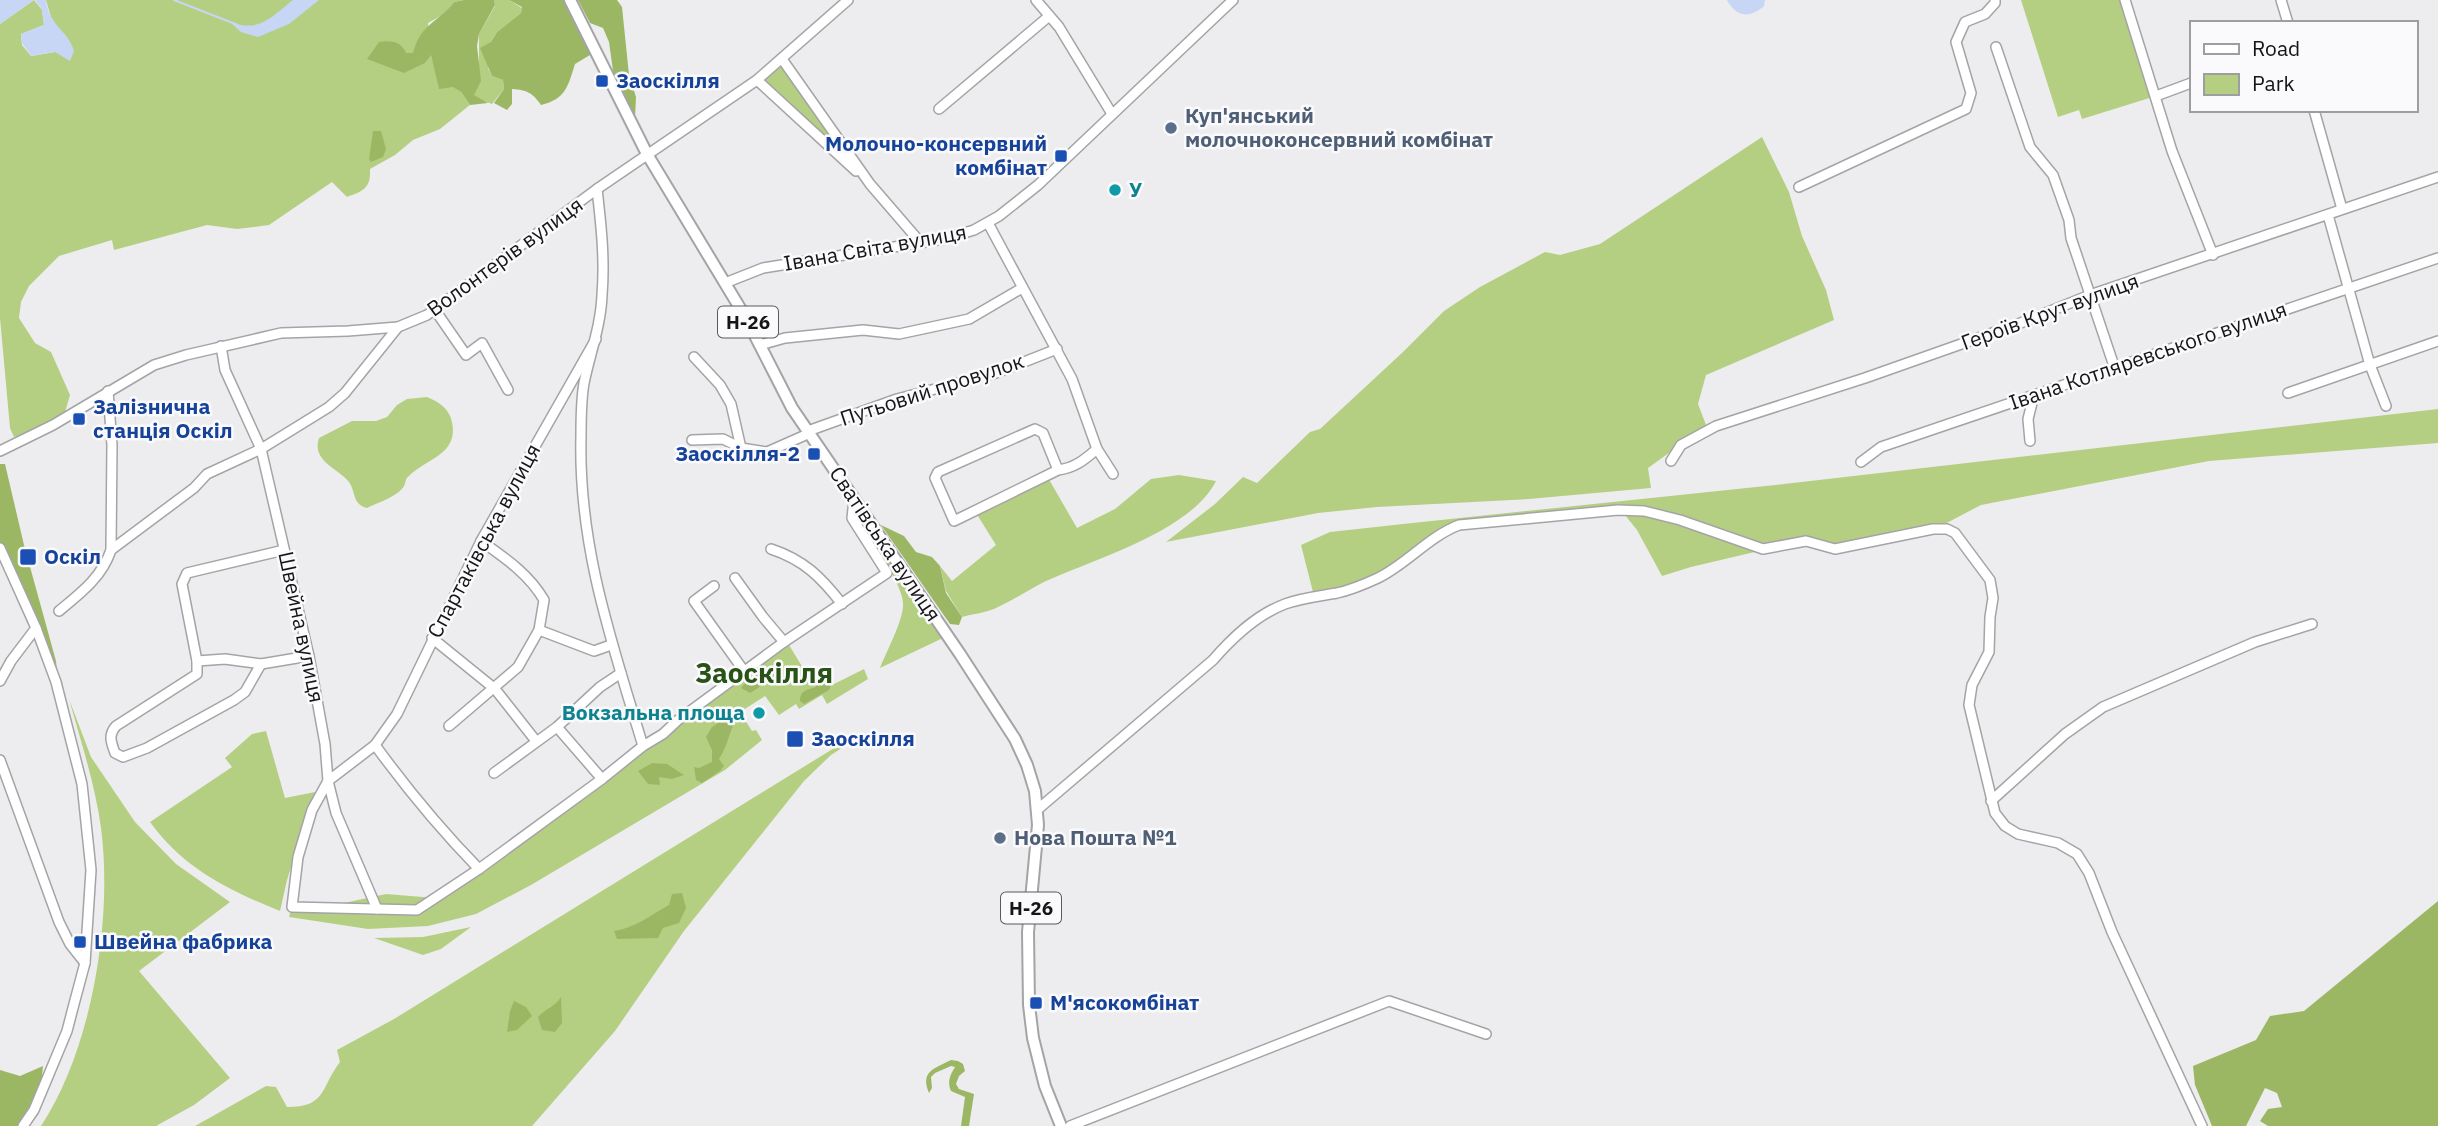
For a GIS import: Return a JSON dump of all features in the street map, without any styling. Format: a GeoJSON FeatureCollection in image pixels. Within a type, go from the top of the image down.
{"type":"FeatureCollection","features":[{"type":"Feature","properties":{"kind":"main road","name":"Сватівська вулиця"},"geometry":{"type":"LineString","coordinates":[[570,0],[647,154],[725,283],[792,408],[988,697],[1015,739],[1027,765],[1035,791],[1038,851],[1028,932],[1029,1005],[1033,1038],[1045,1086],[1062,1126]]}},
{"type":"Feature","properties":{"kind":"street","name":"Волонтерів вулиця"},"geometry":{"type":"LineString","coordinates":[[0,451],[53,425],[154,365],[281,332],[398,327],[435,310],[597,189],[757,80],[848,0]]}},
{"type":"Feature","properties":{"kind":"street"},"geometry":{"type":"LineString","coordinates":[[1036,0],[1059,27],[1112,114]]}},
{"type":"Feature","properties":{"kind":"street","name":"Івана Світа вулиця"},"geometry":{"type":"LineString","coordinates":[[725,283],[763,268],[944,239],[988,223],[1038,185],[1233,0]]}},
{"type":"Feature","properties":{"kind":"street"},"geometry":{"type":"LineString","coordinates":[[1799,187],[1966,108],[1971,93],[1956,42],[1965,22],[1985,14],[1995,0]]}},
{"type":"Feature","properties":{"kind":"street"},"geometry":{"type":"LineString","coordinates":[[2125,0],[2172,151],[2213,255]]}},
{"type":"Feature","properties":{"kind":"street"},"geometry":{"type":"LineString","coordinates":[[2281,0],[2287,21]]}},
{"type":"Feature","properties":{"kind":"street"},"geometry":{"type":"LineString","coordinates":[[939,109],[1048,16]]}},
{"type":"Feature","properties":{"kind":"street"},"geometry":{"type":"LineString","coordinates":[[1996,47],[2030,147],[2053,175],[2115,369]]}},
{"type":"Feature","properties":{"kind":"street"},"geometry":{"type":"LineString","coordinates":[[782,59],[870,184],[920,242]]}},
{"type":"Feature","properties":{"kind":"street"},"geometry":{"type":"LineString","coordinates":[[757,80],[870,184]]}},
{"type":"Feature","properties":{"kind":"street"},"geometry":{"type":"LineString","coordinates":[[2156,96],[2190,83]]}},
{"type":"Feature","properties":{"kind":"street"},"geometry":{"type":"LineString","coordinates":[[2315,112],[2343,209]]}},
{"type":"Feature","properties":{"kind":"street","name":"Героїв Крут вулиця"},"geometry":{"type":"LineString","coordinates":[[1671,461],[1681,444],[1716,426],[1865,378],[2018,324],[2090,295],[2438,177]]}},
{"type":"Feature","properties":{"kind":"street"},"geometry":{"type":"LineString","coordinates":[[597,189],[603,251],[602,296],[596,340],[584,385],[582,497],[589,552],[611,645],[643,746]]}},
{"type":"Feature","properties":{"kind":"street"},"geometry":{"type":"LineString","coordinates":[[2328,215],[2370,366],[2386,406]]}},
{"type":"Feature","properties":{"kind":"street"},"geometry":{"type":"LineString","coordinates":[[988,223],[1072,379],[1097,449],[1113,474]]}},
{"type":"Feature","properties":{"kind":"street","name":"Івана Котляревського вулиця"},"geometry":{"type":"LineString","coordinates":[[1861,462],[1881,447],[2438,258]]}},
{"type":"Feature","properties":{"kind":"street"},"geometry":{"type":"LineString","coordinates":[[760,345],[785,338],[863,330],[899,334],[969,319],[1022,288]]}},
{"type":"Feature","properties":{"kind":"street"},"geometry":{"type":"LineString","coordinates":[[435,310],[466,355],[482,343],[508,390]]}},
{"type":"Feature","properties":{"kind":"street"},"geometry":{"type":"LineString","coordinates":[[111,550],[194,488],[207,474],[261,449],[329,407],[345,393],[398,327]]}},
{"type":"Feature","properties":{"kind":"street","name":"Спартаківська вулиця"},"geometry":{"type":"LineString","coordinates":[[328,782],[375,745],[397,713],[481,541],[596,340]]}},
{"type":"Feature","properties":{"kind":"street"},"geometry":{"type":"LineString","coordinates":[[2288,393],[2438,341]]}},
{"type":"Feature","properties":{"kind":"street","name":"Швейна вулиця"},"geometry":{"type":"LineString","coordinates":[[221,346],[225,370],[261,449],[309,656],[326,744],[328,782],[336,813],[377,909]]}},
{"type":"Feature","properties":{"kind":"street","name":"Путьовий провулок"},"geometry":{"type":"LineString","coordinates":[[692,440],[723,439],[741,448],[766,452],[809,432],[897,399],[996,373],[1057,349]]}},
{"type":"Feature","properties":{"kind":"street"},"geometry":{"type":"LineString","coordinates":[[694,357],[720,385],[731,404],[741,448]]}},
{"type":"Feature","properties":{"kind":"street"},"geometry":{"type":"LineString","coordinates":[[59,611],[86,590],[106,566],[111,550],[113,445],[108,391]]}},
{"type":"Feature","properties":{"kind":"street"},"geometry":{"type":"LineString","coordinates":[[2030,441],[2028,419],[2034,395]]}},
{"type":"Feature","properties":{"kind":"street"},"geometry":{"type":"LineString","coordinates":[[1058,470],[1043,433],[1035,429],[938,472],[935,478],[954,521],[1058,470],[1081,463],[1097,449]]}},
{"type":"Feature","properties":{"kind":"street"},"geometry":{"type":"LineString","coordinates":[[328,782],[313,810],[298,857],[292,907],[417,910],[479,869],[784,642],[887,573],[852,518],[854,500]]}},
{"type":"Feature","properties":{"kind":"street"},"geometry":{"type":"LineString","coordinates":[[1037,810],[1213,660],[1243,630],[1272,609],[1287,603],[1342,592],[1377,578],[1393,570],[1446,530],[1459,525],[1618,510],[1644,511],[1680,520],[1763,549],[1805,541],[1835,549],[1933,528],[1947,529],[1955,533],[1990,580],[1993,598],[1989,652],[1969,694],[1969,705],[1996,813],[2005,826],[2018,834],[2058,844],[2077,854],[2089,873],[2112,932],[2202,1126]]}},
{"type":"Feature","properties":{"kind":"street"},"geometry":{"type":"LineString","coordinates":[[449,726],[519,667],[539,630],[544,600],[537,587],[515,565],[481,541]]}},
{"type":"Feature","properties":{"kind":"street"},"geometry":{"type":"LineString","coordinates":[[0,548],[36,628],[56,682],[82,784],[91,870],[85,963],[67,1031],[34,1110],[23,1126]]}},
{"type":"Feature","properties":{"kind":"street"},"geometry":{"type":"LineString","coordinates":[[771,549],[792,556],[822,579],[842,604]]}},
{"type":"Feature","properties":{"kind":"street"},"geometry":{"type":"LineString","coordinates":[[261,664],[245,692],[234,699],[147,748],[123,757],[116,753],[110,739],[112,730],[160,695],[197,674],[197,661],[182,584],[187,573],[284,550]]}},
{"type":"Feature","properties":{"kind":"street"},"geometry":{"type":"LineString","coordinates":[[735,578],[784,642]]}},
{"type":"Feature","properties":{"kind":"street"},"geometry":{"type":"LineString","coordinates":[[714,586],[694,601],[744,671]]}},
{"type":"Feature","properties":{"kind":"street"},"geometry":{"type":"LineString","coordinates":[[1991,801],[2065,734],[2103,707],[2255,642],[2312,624]]}},
{"type":"Feature","properties":{"kind":"street"},"geometry":{"type":"LineString","coordinates":[[0,681],[11,661],[36,628]]}},
{"type":"Feature","properties":{"kind":"street"},"geometry":{"type":"LineString","coordinates":[[539,630],[594,651],[611,645]]}},
{"type":"Feature","properties":{"kind":"street"},"geometry":{"type":"LineString","coordinates":[[432,638],[495,688],[536,741]]}},
{"type":"Feature","properties":{"kind":"street"},"geometry":{"type":"LineString","coordinates":[[197,661],[225,659],[261,664],[309,656]]}},
{"type":"Feature","properties":{"kind":"street"},"geometry":{"type":"LineString","coordinates":[[494,773],[557,727],[600,687],[621,673]]}},
{"type":"Feature","properties":{"kind":"street"},"geometry":{"type":"LineString","coordinates":[[557,727],[602,779]]}},
{"type":"Feature","properties":{"kind":"street"},"geometry":{"type":"LineString","coordinates":[[375,745],[446,836],[479,869]]}},
{"type":"Feature","properties":{"kind":"street"},"geometry":{"type":"LineString","coordinates":[[0,760],[59,922],[69,944],[85,963]]}},
{"type":"Feature","properties":{"kind":"street"},"geometry":{"type":"LineString","coordinates":[[1070,1126],[1389,1001],[1486,1034]]}},
{"type":"Feature","properties":{"kind":"green space"},"geometry":{"type":"Polygon","coordinates":[[[34,0],[42,10],[44,25],[21,34],[22,45],[31,56],[55,52],[64,34],[53,24],[46,0],[464,0],[454,2],[444,14],[428,23],[435,70],[461,92],[470,105],[440,129],[413,140],[395,155],[370,169],[368,185],[353,195],[347,197],[332,182],[269,225],[237,229],[207,225],[114,250],[112,240],[59,256],[29,286],[21,302],[19,318],[35,343],[51,352],[70,395],[63,419],[14,437],[10,428],[0,318],[0,24],[34,0]]]}},
{"type":"Feature","properties":{"kind":"green space"},"geometry":{"type":"Polygon","coordinates":[[[494,0],[509,0],[522,8],[521,13],[497,32],[491,42],[488,68],[492,76],[503,80],[504,89],[492,104],[473,97],[479,64],[479,34],[495,6],[494,0]]]}},
{"type":"Feature","properties":{"kind":"green space"},"geometry":{"type":"Polygon","coordinates":[[[494,0],[495,5],[479,34],[477,46],[481,81],[474,95],[488,103],[470,105],[461,92],[453,87],[439,89],[431,55],[425,63],[404,73],[367,59],[379,42],[383,41],[395,42],[402,46],[406,53],[413,53],[425,29],[454,2],[494,0]]]}},
{"type":"Feature","properties":{"kind":"green space"},"geometry":{"type":"Polygon","coordinates":[[[509,0],[567,0],[590,45],[590,55],[575,64],[565,90],[556,99],[541,105],[529,93],[512,89],[512,104],[507,110],[494,103],[504,89],[503,80],[492,76],[480,48],[491,42],[497,32],[521,13],[522,7],[509,0]]]}},
{"type":"Feature","properties":{"kind":"green space"},"geometry":{"type":"Polygon","coordinates":[[[578,0],[617,0],[622,7],[629,75],[636,97],[635,118],[613,71],[609,42],[603,28],[590,23],[578,0]]]}},
{"type":"Feature","properties":{"kind":"green space"},"geometry":{"type":"Polygon","coordinates":[[[2021,0],[2125,0],[2156,96],[2082,119],[2079,110],[2058,117],[2021,0]]]}},
{"type":"Feature","properties":{"kind":"green space"},"geometry":{"type":"Polygon","coordinates":[[[782,59],[870,184],[757,80],[782,59]]]}},
{"type":"Feature","properties":{"kind":"green space"},"geometry":{"type":"Polygon","coordinates":[[[373,131],[381,131],[386,149],[383,157],[371,162],[369,159],[373,131]]]}},
{"type":"Feature","properties":{"kind":"green space"},"geometry":{"type":"Polygon","coordinates":[[[1762,137],[1789,192],[1802,236],[1826,290],[1834,320],[1706,375],[1698,404],[1708,430],[1680,445],[1648,468],[1651,488],[1318,513],[1166,542],[1215,504],[1243,477],[1257,483],[1310,432],[1320,429],[1444,311],[1480,287],[1545,252],[1560,255],[1600,244],[1762,137]]]}},
{"type":"Feature","properties":{"kind":"green space"},"geometry":{"type":"Polygon","coordinates":[[[427,397],[439,403],[449,413],[453,433],[451,442],[439,455],[407,478],[398,493],[367,508],[362,506],[349,482],[322,458],[319,453],[319,438],[352,421],[376,421],[387,417],[397,405],[407,399],[427,397]]]}},
{"type":"Feature","properties":{"kind":"green space"},"geometry":{"type":"Polygon","coordinates":[[[2438,409],[2438,443],[2209,461],[1981,505],[1939,527],[1835,549],[1806,540],[1662,576],[1637,530],[1621,510],[1459,525],[1379,578],[1314,596],[1301,545],[1330,532],[1784,484],[2438,409]]]}},
{"type":"Feature","properties":{"kind":"green space"},"geometry":{"type":"Polygon","coordinates":[[[0,464],[5,464],[56,661],[60,700],[0,546],[0,464]]]}},
{"type":"Feature","properties":{"kind":"green space"},"geometry":{"type":"Polygon","coordinates":[[[1179,475],[1216,481],[1204,499],[1186,515],[1140,542],[1046,581],[986,612],[962,617],[946,591],[940,566],[952,581],[996,545],[976,513],[1047,476],[1077,528],[1115,509],[1151,479],[1179,475]]]}},
{"type":"Feature","properties":{"kind":"green space"},"geometry":{"type":"Polygon","coordinates":[[[863,520],[945,637],[880,668],[900,622],[903,599],[863,525],[863,520]]]}},
{"type":"Feature","properties":{"kind":"green space"},"geometry":{"type":"Polygon","coordinates":[[[881,525],[904,536],[916,552],[932,557],[940,566],[946,593],[962,617],[959,625],[950,624],[881,525]]]}},
{"type":"Feature","properties":{"kind":"green space"},"geometry":{"type":"Polygon","coordinates":[[[786,640],[803,668],[812,666],[826,688],[864,669],[868,679],[827,704],[822,695],[799,709],[796,704],[779,715],[765,696],[740,712],[752,731],[756,730],[762,740],[725,770],[531,885],[476,914],[428,926],[368,929],[289,917],[292,907],[339,904],[386,894],[435,898],[786,640]]]}},
{"type":"Feature","properties":{"kind":"green space"},"geometry":{"type":"Polygon","coordinates":[[[766,668],[770,672],[760,687],[750,693],[741,688],[746,682],[766,668]]]}},
{"type":"Feature","properties":{"kind":"green space"},"geometry":{"type":"Polygon","coordinates":[[[817,679],[831,685],[829,690],[804,704],[800,701],[801,695],[816,687],[817,679]]]}},
{"type":"Feature","properties":{"kind":"green space"},"geometry":{"type":"Polygon","coordinates":[[[69,699],[91,757],[135,822],[176,864],[230,902],[139,971],[230,1078],[194,1105],[156,1126],[41,1126],[59,1095],[86,1022],[101,942],[104,902],[101,828],[69,699]]]}},
{"type":"Feature","properties":{"kind":"green space"},"geometry":{"type":"Polygon","coordinates":[[[727,717],[735,721],[719,759],[724,766],[702,783],[696,780],[694,767],[699,768],[712,762],[712,750],[706,737],[712,727],[727,717]]]}},
{"type":"Feature","properties":{"kind":"green space"},"geometry":{"type":"Polygon","coordinates":[[[266,731],[285,798],[315,792],[280,911],[242,895],[208,876],[177,852],[150,822],[232,767],[225,758],[252,734],[266,731]]]}},
{"type":"Feature","properties":{"kind":"green space"},"geometry":{"type":"Polygon","coordinates":[[[867,732],[831,755],[804,781],[684,931],[615,1031],[532,1126],[195,1126],[266,1086],[276,1087],[287,1107],[309,1104],[316,1100],[340,1062],[337,1050],[394,1019],[844,742],[867,732]]]}},
{"type":"Feature","properties":{"kind":"green space"},"geometry":{"type":"Polygon","coordinates":[[[652,763],[667,764],[684,775],[672,779],[659,777],[660,785],[648,784],[638,771],[652,763]]]}},
{"type":"Feature","properties":{"kind":"green space"},"geometry":{"type":"Polygon","coordinates":[[[682,893],[686,908],[679,923],[663,928],[658,938],[617,939],[614,931],[643,921],[669,905],[672,894],[682,893]]]}},
{"type":"Feature","properties":{"kind":"green space"},"geometry":{"type":"Polygon","coordinates":[[[2438,901],[2438,1126],[2268,1126],[2260,1121],[2268,1109],[2282,1107],[2277,1093],[2265,1088],[2246,1126],[2212,1126],[2195,1085],[2193,1066],[2256,1040],[2270,1016],[2304,1011],[2438,901]]]}},
{"type":"Feature","properties":{"kind":"green space"},"geometry":{"type":"Polygon","coordinates":[[[471,927],[441,949],[423,955],[374,938],[423,937],[471,927]]]}},
{"type":"Feature","properties":{"kind":"green space"},"geometry":{"type":"Polygon","coordinates":[[[561,997],[562,1023],[555,1032],[542,1030],[538,1017],[561,997]]]}},
{"type":"Feature","properties":{"kind":"green space"},"geometry":{"type":"Polygon","coordinates":[[[514,1001],[526,1007],[532,1016],[517,1030],[507,1032],[510,1011],[514,1001]]]}},
{"type":"Feature","properties":{"kind":"green space"},"geometry":{"type":"Polygon","coordinates":[[[951,1060],[963,1064],[965,1071],[956,1084],[959,1089],[974,1094],[969,1126],[961,1126],[965,1097],[950,1088],[955,1067],[951,1066],[931,1077],[932,1088],[929,1093],[927,1086],[926,1080],[930,1072],[951,1060]]]}},
{"type":"Feature","properties":{"kind":"green space"},"geometry":{"type":"Polygon","coordinates":[[[43,1066],[41,1086],[18,1126],[0,1126],[0,1070],[20,1076],[43,1066]]]}},
{"type":"Feature","properties":{"kind":"water"},"geometry":{"type":"Polygon","coordinates":[[[0,0],[34,0],[0,24],[0,0]]]}},
{"type":"Feature","properties":{"kind":"water"},"geometry":{"type":"Polygon","coordinates":[[[35,0],[46,0],[51,16],[68,38],[74,51],[70,61],[55,52],[31,56],[22,43],[21,34],[44,25],[42,10],[35,0]]]}},
{"type":"Feature","properties":{"kind":"water"},"geometry":{"type":"Polygon","coordinates":[[[293,0],[319,0],[289,24],[258,37],[241,32],[230,22],[249,26],[264,22],[293,0]]]}},
{"type":"Feature","properties":{"kind":"water"},"geometry":{"type":"Polygon","coordinates":[[[1727,0],[1765,0],[1764,6],[1758,10],[1743,14],[1734,10],[1727,0]]]}},
{"type":"Feature","properties":{"kind":"waterway"},"geometry":{"type":"LineString","coordinates":[[174,0],[238,25]]}},
{"type":"Feature","properties":{"kind":"place","name":"Заоскілля"},"geometry":{"type":"Point","coordinates":[602,81]}},
{"type":"Feature","properties":{"kind":"place","name":"Куп'янський молочноконсервний комбінат"},"geometry":{"type":"Point","coordinates":[1171,128]}},
{"type":"Feature","properties":{"kind":"place","name":"Молочно-консервний комбінат"},"geometry":{"type":"Point","coordinates":[1061,156]}},
{"type":"Feature","properties":{"kind":"place","name":"У"},"geometry":{"type":"Point","coordinates":[1115,190]}},
{"type":"Feature","properties":{"kind":"place","name":"Залізнична станція Оскіл"},"geometry":{"type":"Point","coordinates":[79,419]}},
{"type":"Feature","properties":{"kind":"place","name":"Заоскілля-2"},"geometry":{"type":"Point","coordinates":[814,454]}},
{"type":"Feature","properties":{"kind":"place","name":"Оскіл"},"geometry":{"type":"Point","coordinates":[28,557]}},
{"type":"Feature","properties":{"kind":"place","name":"Вокзальна площа"},"geometry":{"type":"Point","coordinates":[759,713]}},
{"type":"Feature","properties":{"kind":"place","name":"Заоскiлля"},"geometry":{"type":"Point","coordinates":[795,739]}},
{"type":"Feature","properties":{"kind":"place","name":"Нова Пошта №1"},"geometry":{"type":"Point","coordinates":[1000,838]}},
{"type":"Feature","properties":{"kind":"place","name":"Швейна фабрика"},"geometry":{"type":"Point","coordinates":[80,942]}},
{"type":"Feature","properties":{"kind":"place","name":"М'ясокомбінат"},"geometry":{"type":"Point","coordinates":[1036,1003]}},
{"type":"Feature","properties":{"kind":"district","name":"Заоскiлля"},"geometry":{"type":"Point","coordinates":[764,673]}}]}
